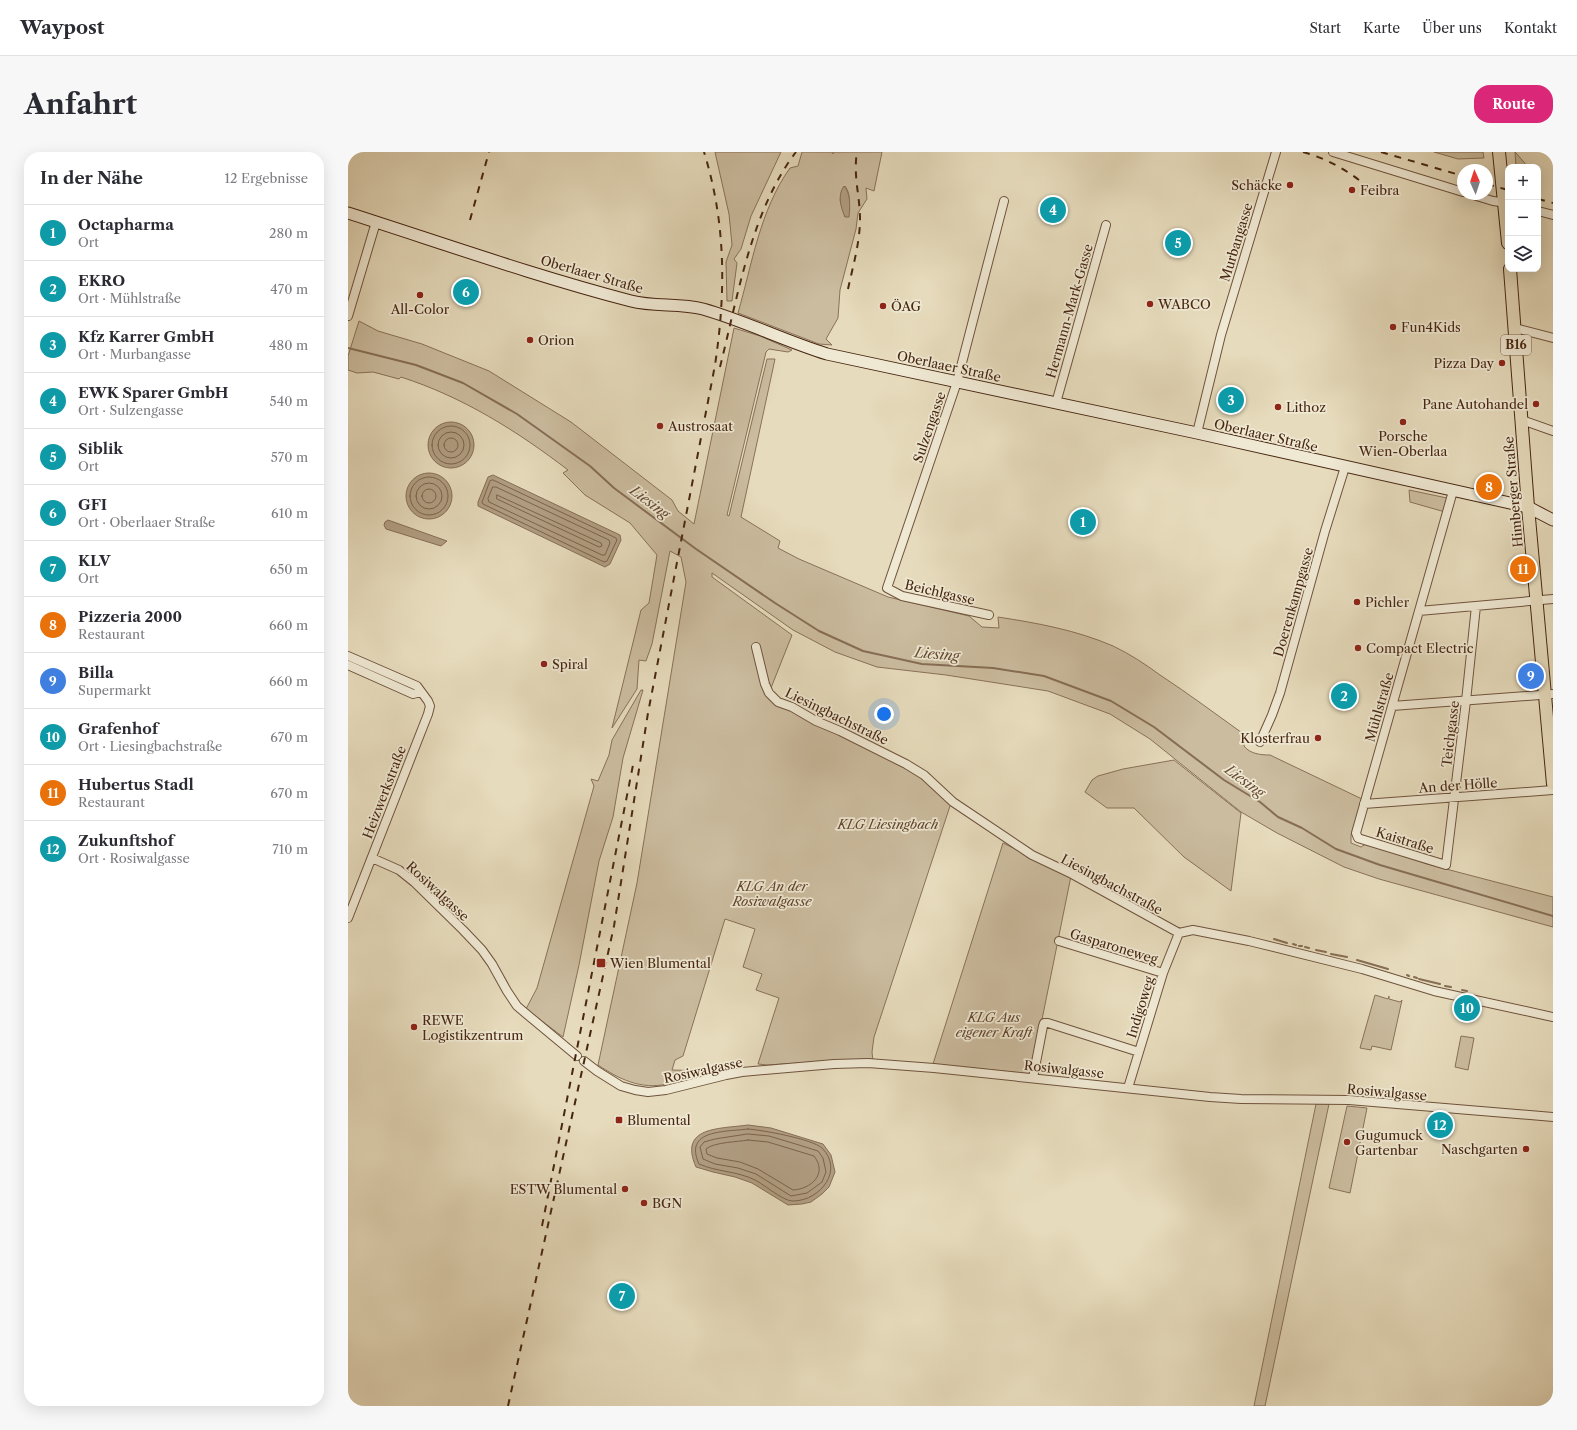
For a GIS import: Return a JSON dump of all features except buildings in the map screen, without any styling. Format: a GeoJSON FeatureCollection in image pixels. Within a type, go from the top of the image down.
{"type":"FeatureCollection","features":[{"type":"Feature","properties":{"kind":"main road"},"geometry":{"type":"LineString","coordinates":[[1499,152],[1503,188],[1502,202],[1507,236]]}},
{"type":"Feature","properties":{"kind":"main road","name":"Oberlaaer Straße"},"geometry":{"type":"LineString","coordinates":[[348,213],[598,292],[638,303],[701,309],[746,323],[797,344],[827,354],[1197,433],[1528,508],[1553,520]]}},
{"type":"Feature","properties":{"kind":"main road","name":"Himberger Straße"},"geometry":{"type":"LineString","coordinates":[[1510,272],[1528,508],[1537,600],[1550,694],[1553,784]]}},
{"type":"Feature","properties":{"kind":"street","name":"Murbangasse"},"geometry":{"type":"LineString","coordinates":[[1197,433],[1221,335],[1276,152]]}},
{"type":"Feature","properties":{"kind":"street"},"geometry":{"type":"LineString","coordinates":[[1333,152],[1457,190]]}},
{"type":"Feature","properties":{"kind":"street","name":"Sulzengasse"},"geometry":{"type":"LineString","coordinates":[[887,588],[957,382],[1004,201]]}},
{"type":"Feature","properties":{"kind":"street"},"geometry":{"type":"LineString","coordinates":[[1541,212],[1553,215]]}},
{"type":"Feature","properties":{"kind":"street"},"geometry":{"type":"LineString","coordinates":[[348,316],[376,222]]}},
{"type":"Feature","properties":{"kind":"street","name":"Hermann-Mark-Gasse"},"geometry":{"type":"LineString","coordinates":[[1056,403],[1106,226]]}},
{"type":"Feature","properties":{"kind":"street"},"geometry":{"type":"LineString","coordinates":[[1515,328],[1553,338]]}},
{"type":"Feature","properties":{"kind":"street"},"geometry":{"type":"LineString","coordinates":[[1522,420],[1553,431]]}},
{"type":"Feature","properties":{"kind":"street","name":"Doerenkampgasse"},"geometry":{"type":"LineString","coordinates":[[1260,742],[1280,693],[1325,531],[1345,467]]}},
{"type":"Feature","properties":{"kind":"street","name":"Mühlstraße"},"geometry":{"type":"LineString","coordinates":[[1358,838],[1356,832],[1453,491]]}},
{"type":"Feature","properties":{"kind":"street","name":"Beichlgasse"},"geometry":{"type":"LineString","coordinates":[[887,588],[902,596],[989,615]]}},
{"type":"Feature","properties":{"kind":"street"},"geometry":{"type":"LineString","coordinates":[[1419,611],[1553,599]]}},
{"type":"Feature","properties":{"kind":"street","name":"Teichgasse"},"geometry":{"type":"LineString","coordinates":[[1446,865],[1476,606]]}},
{"type":"Feature","properties":{"kind":"street","name":"Liesingbachstraße"},"geometry":{"type":"LineString","coordinates":[[756,647],[765,684],[769,693],[778,702],[792,707],[816,721],[840,731],[906,764],[924,776],[953,802],[1025,851],[1072,874],[1179,934]]}},
{"type":"Feature","properties":{"kind":"street"},"geometry":{"type":"LineString","coordinates":[[348,656],[417,686],[423,695]]}},
{"type":"Feature","properties":{"kind":"street"},"geometry":{"type":"LineString","coordinates":[[348,665],[413,694],[423,695]]}},
{"type":"Feature","properties":{"kind":"street"},"geometry":{"type":"LineString","coordinates":[[1392,706],[1550,694]]}},
{"type":"Feature","properties":{"kind":"street","name":"Heizwerkstraße"},"geometry":{"type":"LineString","coordinates":[[348,918],[428,714],[430,706],[423,695]]}},
{"type":"Feature","properties":{"kind":"street","name":"An der Hölle"},"geometry":{"type":"LineString","coordinates":[[1364,804],[1553,790]]}},
{"type":"Feature","properties":{"kind":"street","name":"Kaistraße"},"geometry":{"type":"LineString","coordinates":[[1358,838],[1446,865]]}},
{"type":"Feature","properties":{"kind":"street","name":"Rosiwalgasse"},"geometry":{"type":"LineString","coordinates":[[372,858],[399,870],[414,882],[463,930],[482,950],[492,964],[517,1006],[530,1018],[597,1071],[621,1086],[635,1090],[648,1092],[666,1090],[732,1074],[844,1063],[868,1063],[919,1066],[1210,1097],[1241,1099],[1349,1100],[1553,1117]]}},
{"type":"Feature","properties":{"kind":"street"},"geometry":{"type":"LineString","coordinates":[[1179,934],[1193,930],[1261,943],[1362,969],[1434,991],[1553,1017]]}},
{"type":"Feature","properties":{"kind":"street","name":"Indigoweg"},"geometry":{"type":"LineString","coordinates":[[1128,1088],[1163,973],[1176,938],[1179,934]]}},
{"type":"Feature","properties":{"kind":"street","name":"Gasparoneweg"},"geometry":{"type":"LineString","coordinates":[[1059,941],[1163,973]]}},
{"type":"Feature","properties":{"kind":"street"},"geometry":{"type":"LineString","coordinates":[[1033,1078],[1044,1023],[1139,1052]]}},
{"type":"Feature","properties":{"kind":"green space"},"geometry":{"type":"Polygon","coordinates":[[[715,152],[781,152],[751,216],[741,249],[734,259],[737,263],[732,301],[727,301],[726,262],[732,245],[729,214],[715,152]]]}},
{"type":"Feature","properties":{"kind":"green space"},"geometry":{"type":"Polygon","coordinates":[[[802,152],[832,152],[833,154],[834,152],[882,152],[874,191],[866,188],[867,199],[858,213],[856,229],[840,290],[838,318],[826,339],[832,345],[819,344],[738,313],[758,238],[771,201],[790,168],[798,166],[802,152]],[[845,186],[840,200],[845,217],[849,201],[849,193],[845,186]]]}},
{"type":"Feature","properties":{"kind":"green space"},"geometry":{"type":"Polygon","coordinates":[[[1434,152],[1483,152],[1484,158],[1458,159],[1434,152]]]}},
{"type":"Feature","properties":{"kind":"green space"},"geometry":{"type":"Polygon","coordinates":[[[1515,152],[1525,164],[1516,164],[1515,152]]]}},
{"type":"Feature","properties":{"kind":"green space"},"geometry":{"type":"Polygon","coordinates":[[[359,321],[378,331],[422,344],[489,371],[571,422],[672,500],[678,511],[694,524],[734,328],[760,336],[792,350],[788,352],[769,349],[766,352],[727,515],[729,516],[767,359],[775,359],[741,517],[780,541],[778,548],[799,559],[888,597],[969,616],[982,627],[999,628],[998,617],[1071,631],[1113,646],[1143,663],[1245,735],[1244,746],[1249,751],[1270,755],[1362,799],[1351,835],[1351,843],[1361,847],[1366,844],[1427,864],[1553,897],[1553,927],[1379,879],[1344,867],[1277,833],[1241,812],[1150,739],[1110,714],[1048,691],[946,675],[877,667],[835,652],[793,630],[712,573],[712,577],[792,635],[769,693],[918,775],[951,803],[874,1037],[872,1052],[873,1061],[845,1060],[767,1065],[758,1064],[779,998],[756,990],[762,974],[743,967],[755,929],[725,919],[683,1056],[675,1060],[672,1070],[706,1071],[706,1073],[672,1083],[648,1086],[631,1082],[614,1075],[598,1065],[637,883],[686,582],[681,557],[670,551],[652,644],[646,661],[639,660],[637,689],[612,728],[641,610],[649,603],[657,555],[630,523],[585,495],[563,473],[568,470],[489,416],[446,394],[401,377],[399,379],[373,372],[357,373],[348,370],[348,356],[359,321]]]}},
{"type":"Feature","properties":{"kind":"green space"},"geometry":{"type":"Polygon","coordinates":[[[1409,490],[1447,498],[1445,512],[1410,502],[1409,490]]]}},
{"type":"Feature","properties":{"kind":"green space"},"geometry":{"type":"Polygon","coordinates":[[[641,690],[643,690],[623,758],[613,817],[599,861],[579,965],[563,1037],[526,1009],[537,988],[594,786],[591,779],[598,781],[609,755],[612,740],[641,690]]]}},
{"type":"Feature","properties":{"kind":"green space"},"geometry":{"type":"Polygon","coordinates":[[[1174,760],[1241,813],[1231,891],[1184,857],[1134,808],[1107,808],[1085,792],[1092,780],[1098,776],[1123,769],[1174,760]]]}},
{"type":"Feature","properties":{"kind":"green space","name":"KLG Aus eigener Kraft"},"geometry":{"type":"Polygon","coordinates":[[[1003,843],[1071,876],[1031,1074],[933,1064],[1003,843]]]}},
{"type":"Feature","properties":{"kind":"green space"},"geometry":{"type":"Polygon","coordinates":[[[1375,995],[1388,999],[1389,996],[1389,999],[1400,1002],[1402,1000],[1391,1050],[1372,1046],[1371,1050],[1360,1048],[1375,995]]]}},
{"type":"Feature","properties":{"kind":"green space"},"geometry":{"type":"Polygon","coordinates":[[[1461,1036],[1474,1038],[1468,1070],[1455,1067],[1461,1036]]]}},
{"type":"Feature","properties":{"kind":"green space"},"geometry":{"type":"Polygon","coordinates":[[[1352,1091],[1377,1093],[1376,1099],[1352,1096],[1352,1091]]]}},
{"type":"Feature","properties":{"kind":"green space"},"geometry":{"type":"Polygon","coordinates":[[[1316,1104],[1329,1104],[1265,1406],[1254,1406],[1316,1104]]]}},
{"type":"Feature","properties":{"kind":"green space"},"geometry":{"type":"Polygon","coordinates":[[[1347,1106],[1367,1108],[1350,1193],[1329,1188],[1347,1106]]]}},
{"type":"Feature","properties":{"kind":"water"},"geometry":{"type":"Polygon","coordinates":[[[844,186],[849,197],[849,217],[845,217],[840,202],[841,193],[844,186]]]}},
{"type":"Feature","properties":{"kind":"water"},"geometry":{"type":"Polygon","coordinates":[[[451,422],[464,426],[470,432],[474,445],[470,458],[464,464],[451,468],[438,464],[432,458],[428,445],[432,432],[438,426],[451,422]]]}},
{"type":"Feature","properties":{"kind":"water"},"geometry":{"type":"Polygon","coordinates":[[[429,473],[442,477],[448,483],[452,496],[448,509],[442,515],[429,519],[416,515],[410,509],[406,496],[410,483],[416,477],[429,473]]]}},
{"type":"Feature","properties":{"kind":"water"},"geometry":{"type":"Polygon","coordinates":[[[493,475],[620,535],[621,540],[610,564],[605,567],[478,506],[478,502],[488,477],[493,475]]]}},
{"type":"Feature","properties":{"kind":"water"},"geometry":{"type":"Polygon","coordinates":[[[388,520],[447,541],[441,546],[386,529],[384,525],[388,520]]]}},
{"type":"Feature","properties":{"kind":"water"},"geometry":{"type":"Polygon","coordinates":[[[748,1125],[771,1128],[823,1144],[831,1155],[835,1172],[829,1187],[811,1202],[788,1205],[752,1183],[696,1167],[692,1154],[693,1144],[697,1137],[714,1129],[748,1125]]]}},
{"type":"Feature","properties":{"kind":"waterway","name":"Liesing"},"geometry":{"type":"LineString","coordinates":[[348,348],[416,365],[463,383],[517,414],[590,466],[614,488],[696,549],[819,631],[863,651],[922,664],[993,668],[1044,676],[1111,701],[1154,727],[1224,780],[1260,802],[1278,817],[1302,828],[1336,849],[1380,865],[1553,916]]}},
{"type":"Feature","properties":{"kind":"waterway"},"geometry":{"type":"LineString","coordinates":[[1274,939],[1287,943]]}},
{"type":"Feature","properties":{"kind":"waterway"},"geometry":{"type":"LineString","coordinates":[[1305,947],[1309,948]]}},
{"type":"Feature","properties":{"kind":"waterway"},"geometry":{"type":"LineString","coordinates":[[1316,950],[1326,952]]}},
{"type":"Feature","properties":{"kind":"waterway"},"geometry":{"type":"LineString","coordinates":[[1331,954],[1347,957]]}},
{"type":"Feature","properties":{"kind":"waterway"},"geometry":{"type":"LineString","coordinates":[[1357,960],[1388,969]]}},
{"type":"Feature","properties":{"kind":"waterway"},"geometry":{"type":"LineString","coordinates":[[1419,979],[1440,984]]}},
{"type":"Feature","properties":{"kind":"waterway"},"geometry":{"type":"LineString","coordinates":[[1445,986],[1451,987]]}},
{"type":"Feature","properties":{"kind":"waterway"},"geometry":{"type":"LineString","coordinates":[[1462,990],[1467,991]]}},
{"type":"Feature","properties":{"kind":"railway"},"geometry":{"type":"LineString","coordinates":[[470,220],[489,152]]}},
{"type":"Feature","properties":{"kind":"railway"},"geometry":{"type":"LineString","coordinates":[[508,1406],[614,926],[648,713],[715,365],[721,311],[722,258],[717,205],[704,152]]}},
{"type":"Feature","properties":{"kind":"railway"},"geometry":{"type":"LineString","coordinates":[[720,367],[740,283],[757,227],[768,200],[781,175],[796,152]]}},
{"type":"Feature","properties":{"kind":"railway"},"geometry":{"type":"LineString","coordinates":[[848,289],[860,228],[860,211],[856,178],[857,152]]}},
{"type":"Feature","properties":{"kind":"railway"},"geometry":{"type":"LineString","coordinates":[[1303,152],[1338,166],[1369,188]]}},
{"type":"Feature","properties":{"kind":"railway"},"geometry":{"type":"LineString","coordinates":[[1381,152],[1457,174]]}},
{"type":"Feature","properties":{"kind":"railway"},"geometry":{"type":"LineString","coordinates":[[1493,186],[1505,189]]}},
{"type":"Feature","properties":{"kind":"railway"},"geometry":{"type":"LineString","coordinates":[[1541,200],[1553,203]]}},
{"type":"Feature","properties":{"kind":"railway"},"geometry":{"type":"LineString","coordinates":[[542,1226],[633,765]]}},
{"type":"Feature","properties":{"kind":"place","name":"Schäcke"},"geometry":{"type":"Point","coordinates":[1290,185]}},
{"type":"Feature","properties":{"kind":"place","name":"Feibra"},"geometry":{"type":"Point","coordinates":[1352,190]}},
{"type":"Feature","properties":{"kind":"place","name":"EWK Sparer GmbH"},"geometry":{"type":"Point","coordinates":[1053,210]}},
{"type":"Feature","properties":{"kind":"place","name":"Siblik"},"geometry":{"type":"Point","coordinates":[1178,243]}},
{"type":"Feature","properties":{"kind":"place","name":"GFI"},"geometry":{"type":"Point","coordinates":[466,292]}},
{"type":"Feature","properties":{"kind":"place","name":"All-Color"},"geometry":{"type":"Point","coordinates":[420,295]}},
{"type":"Feature","properties":{"kind":"place","name":"WABCO"},"geometry":{"type":"Point","coordinates":[1150,304]}},
{"type":"Feature","properties":{"kind":"place","name":"ÖAG"},"geometry":{"type":"Point","coordinates":[883,306]}},
{"type":"Feature","properties":{"kind":"place","name":"Fun4Kids"},"geometry":{"type":"Point","coordinates":[1393,327]}},
{"type":"Feature","properties":{"kind":"place","name":"Orion"},"geometry":{"type":"Point","coordinates":[530,340]}},
{"type":"Feature","properties":{"kind":"place","name":"Pizza Day"},"geometry":{"type":"Point","coordinates":[1502,363]}},
{"type":"Feature","properties":{"kind":"place","name":"Kfz Karrer GmbH"},"geometry":{"type":"Point","coordinates":[1231,400]}},
{"type":"Feature","properties":{"kind":"place","name":"Pane Autohandel"},"geometry":{"type":"Point","coordinates":[1536,404]}},
{"type":"Feature","properties":{"kind":"place","name":"Lithoz"},"geometry":{"type":"Point","coordinates":[1278,407]}},
{"type":"Feature","properties":{"kind":"place","name":"Porsche Wien-Oberlaa"},"geometry":{"type":"Point","coordinates":[1403,422]}},
{"type":"Feature","properties":{"kind":"place","name":"Austrosaat"},"geometry":{"type":"Point","coordinates":[660,426]}},
{"type":"Feature","properties":{"kind":"place","name":"Pizzeria 2000"},"geometry":{"type":"Point","coordinates":[1489,487]}},
{"type":"Feature","properties":{"kind":"place","name":"Octapharma"},"geometry":{"type":"Point","coordinates":[1083,522]}},
{"type":"Feature","properties":{"kind":"place","name":"Hubertus Stadl"},"geometry":{"type":"Point","coordinates":[1523,569]}},
{"type":"Feature","properties":{"kind":"place","name":"Pichler"},"geometry":{"type":"Point","coordinates":[1357,602]}},
{"type":"Feature","properties":{"kind":"place","name":"Compact Electric"},"geometry":{"type":"Point","coordinates":[1358,648]}},
{"type":"Feature","properties":{"kind":"place","name":"Spiral"},"geometry":{"type":"Point","coordinates":[544,664]}},
{"type":"Feature","properties":{"kind":"place","name":"Billa"},"geometry":{"type":"Point","coordinates":[1531,676]}},
{"type":"Feature","properties":{"kind":"place","name":"EKRO"},"geometry":{"type":"Point","coordinates":[1344,696]}},
{"type":"Feature","properties":{"kind":"place","name":"Klosterfrau"},"geometry":{"type":"Point","coordinates":[1318,738]}},
{"type":"Feature","properties":{"kind":"place","name":"Wien Blumental"},"geometry":{"type":"Point","coordinates":[601,963]}},
{"type":"Feature","properties":{"kind":"place","name":"Grafenhof"},"geometry":{"type":"Point","coordinates":[1467,1008]}},
{"type":"Feature","properties":{"kind":"place","name":"REWE Logistikzentrum"},"geometry":{"type":"Point","coordinates":[414,1027]}},
{"type":"Feature","properties":{"kind":"place","name":"Blumental"},"geometry":{"type":"Point","coordinates":[619,1120]}},
{"type":"Feature","properties":{"kind":"place","name":"Zukunftshof"},"geometry":{"type":"Point","coordinates":[1440,1125]}},
{"type":"Feature","properties":{"kind":"place","name":"Gugumuck Gartenbar"},"geometry":{"type":"Point","coordinates":[1347,1142]}},
{"type":"Feature","properties":{"kind":"place","name":"Naschgarten"},"geometry":{"type":"Point","coordinates":[1526,1149]}},
{"type":"Feature","properties":{"kind":"place","name":"ESTW Blumental"},"geometry":{"type":"Point","coordinates":[625,1189]}},
{"type":"Feature","properties":{"kind":"place","name":"BGN"},"geometry":{"type":"Point","coordinates":[644,1203]}},
{"type":"Feature","properties":{"kind":"place","name":"KLV"},"geometry":{"type":"Point","coordinates":[622,1296]}},
{"type":"Feature","properties":{"kind":"park label","name":"KLG Liesingbach"},"geometry":{"type":"Point","coordinates":[888,824]}},
{"type":"Feature","properties":{"kind":"park label","name":"KLG An der Rosiwalgasse"},"geometry":{"type":"Point","coordinates":[772,894]}}]}
